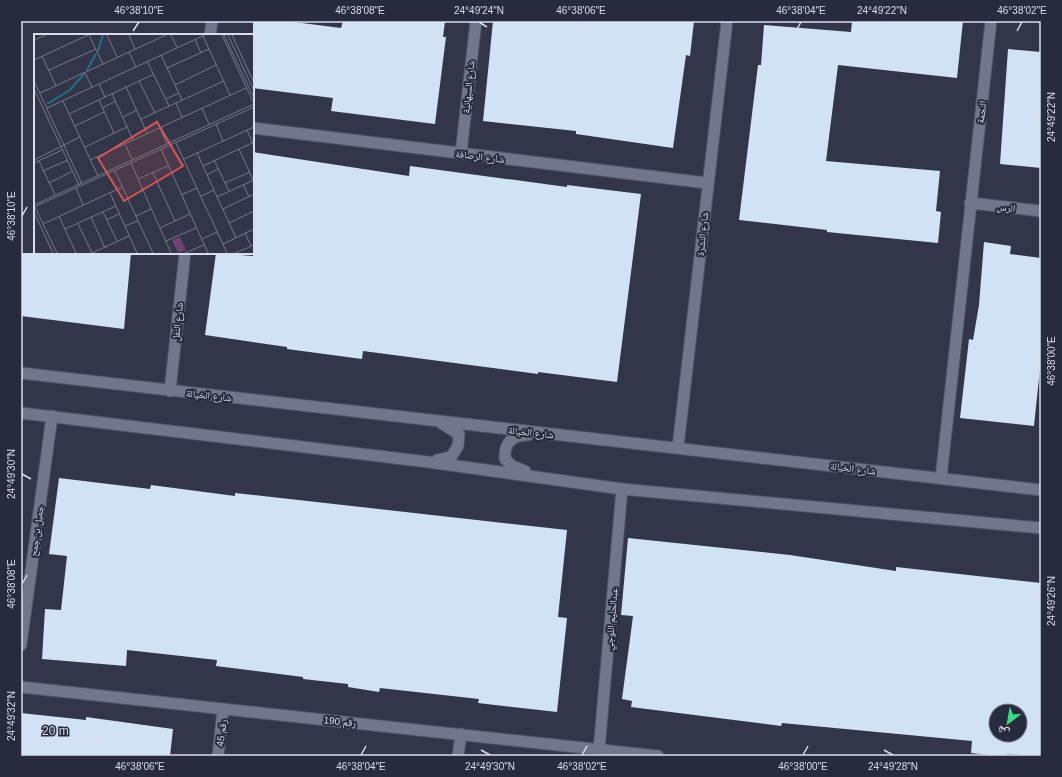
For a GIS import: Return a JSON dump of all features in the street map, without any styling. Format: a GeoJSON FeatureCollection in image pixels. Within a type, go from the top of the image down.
{"type":"FeatureCollection","features":[{"type":"Feature","properties":{"kind":"street"},"geometry":{"type":"LineString","coordinates":[[210,34],[212,21]]}},
{"type":"Feature","properties":{"kind":"street","name":"شارع السبهانية"},"geometry":{"type":"LineString","coordinates":[[461,153],[476,21]]}},
{"type":"Feature","properties":{"kind":"street","name":"شارع النشرة"},"geometry":{"type":"LineString","coordinates":[[678,447],[707,183],[727,21]]}},
{"type":"Feature","properties":{"kind":"street","name":"النجمة"},"geometry":{"type":"LineString","coordinates":[[941,478],[991,21]]}},
{"type":"Feature","properties":{"kind":"street","name":"شارع الرصافة"},"geometry":{"type":"LineString","coordinates":[[254,128],[707,183]]}},
{"type":"Feature","properties":{"kind":"street","name":"الرس"},"geometry":{"type":"LineString","coordinates":[[970,203],[1041,211]]}},
{"type":"Feature","properties":{"kind":"street","name":"شارع النفل"},"geometry":{"type":"LineString","coordinates":[[170,391],[185,254]]}},
{"type":"Feature","properties":{"kind":"street","name":"شارع الخيالة"},"geometry":{"type":"LineString","coordinates":[[21,373],[435,421],[678,447],[1041,490]]}},
{"type":"Feature","properties":{"kind":"street"},"geometry":{"type":"LineString","coordinates":[[21,413],[428,462],[622,488],[1041,528]]}},
{"type":"Feature","properties":{"kind":"street","name":"جميل بن جمح"},"geometry":{"type":"LineString","coordinates":[[21,645],[52,416]]}},
{"type":"Feature","properties":{"kind":"street"},"geometry":{"type":"LineString","coordinates":[[428,462],[451,457],[458,446],[459,434],[435,421]]}},
{"type":"Feature","properties":{"kind":"street"},"geometry":{"type":"LineString","coordinates":[[534,476],[512,466],[505,459],[507,444],[512,439],[523,435],[555,434]]}},
{"type":"Feature","properties":{"kind":"street","name":"عبدالحليم اللوجي"},"geometry":{"type":"LineString","coordinates":[[599,750],[622,488]]}},
{"type":"Feature","properties":{"kind":"street","name":"رقم 190"},"geometry":{"type":"LineString","coordinates":[[21,687],[658,756]]}},
{"type":"Feature","properties":{"kind":"street","name":"رقم 45"},"geometry":{"type":"LineString","coordinates":[[218,756],[223,709]]}},
{"type":"Feature","properties":{"kind":"street"},"geometry":{"type":"LineString","coordinates":[[458,756],[461,734]]}},
{"type":"Feature","properties":{"kind":"building"},"geometry":{"type":"Polygon","coordinates":[[[253,21],[286,21],[341,28],[343,21],[445,21],[443,37],[446,37],[435,124],[331,111],[333,98],[254,88],[253,21]]]}},
{"type":"Feature","properties":{"kind":"building"},"geometry":{"type":"Polygon","coordinates":[[[493,21],[694,21],[690,56],[686,55],[673,148],[576,134],[576,131],[483,121],[493,21]]]}},
{"type":"Feature","properties":{"kind":"building"},"geometry":{"type":"Polygon","coordinates":[[[852,21],[963,21],[957,78],[838,65],[826,161],[940,171],[936,211],[941,212],[938,243],[827,232],[827,230],[739,220],[758,65],[761,65],[764,25],[851,32],[852,21]]]}},
{"type":"Feature","properties":{"kind":"building"},"geometry":{"type":"Polygon","coordinates":[[[1008,49],[1041,52],[1041,168],[1000,164],[1008,49]]]}},
{"type":"Feature","properties":{"kind":"building"},"geometry":{"type":"Polygon","coordinates":[[[254,152],[409,176],[410,166],[567,187],[567,185],[641,194],[617,382],[538,372],[538,374],[363,351],[362,359],[287,349],[287,347],[205,335],[216,254],[253,256],[254,152]]]}},
{"type":"Feature","properties":{"kind":"building"},"geometry":{"type":"Polygon","coordinates":[[[984,242],[1011,246],[1010,254],[1041,258],[1041,359],[1034,426],[960,418],[969,339],[973,340],[979,305],[984,242]]]}},
{"type":"Feature","properties":{"kind":"building"},"geometry":{"type":"Polygon","coordinates":[[[21,253],[131,254],[124,329],[21,316],[21,253]]]}},
{"type":"Feature","properties":{"kind":"building"},"geometry":{"type":"Polygon","coordinates":[[[59,478],[150,489],[151,485],[235,496],[235,493],[567,530],[558,617],[567,618],[557,712],[478,703],[479,699],[380,688],[379,692],[348,687],[348,684],[216,666],[217,660],[127,650],[126,666],[42,659],[45,609],[61,610],[67,556],[49,554],[59,478]]]}},
{"type":"Feature","properties":{"kind":"building"},"geometry":{"type":"Polygon","coordinates":[[[628,538],[790,555],[896,571],[896,567],[1041,583],[1041,756],[1007,754],[1007,756],[998,756],[971,753],[972,741],[782,723],[781,726],[631,707],[632,701],[622,699],[633,616],[621,615],[628,538]]]}},
{"type":"Feature","properties":{"kind":"building"},"geometry":{"type":"Polygon","coordinates":[[[21,713],[86,720],[86,717],[173,729],[170,756],[21,756],[21,713]]]}}]}
